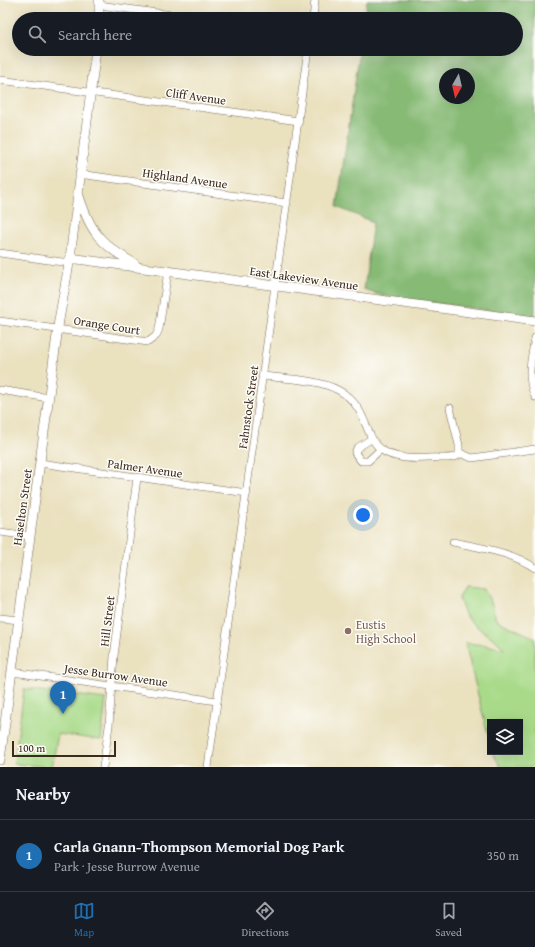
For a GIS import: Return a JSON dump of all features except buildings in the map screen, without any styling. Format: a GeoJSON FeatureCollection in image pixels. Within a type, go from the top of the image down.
{"type":"FeatureCollection","features":[{"type":"Feature","properties":{"kind":"street"},"geometry":{"type":"LineString","coordinates":[[314,12],[315,0]]}},
{"type":"Feature","properties":{"kind":"street"},"geometry":{"type":"LineString","coordinates":[[99,3],[156,12]]}},
{"type":"Feature","properties":{"kind":"street","name":"Haselton Street"},"geometry":{"type":"LineString","coordinates":[[0,760],[2,723],[12,672],[58,329],[69,260],[95,56]]}},
{"type":"Feature","properties":{"kind":"street","name":"Fahnstock Street"},"geometry":{"type":"LineString","coordinates":[[208,767],[288,204],[307,56]]}},
{"type":"Feature","properties":{"kind":"street","name":"Cliff Avenue"},"geometry":{"type":"LineString","coordinates":[[0,80],[299,121]]}},
{"type":"Feature","properties":{"kind":"street","name":"Highland Avenue"},"geometry":{"type":"LineString","coordinates":[[79,174],[288,204]]}},
{"type":"Feature","properties":{"kind":"street"},"geometry":{"type":"LineString","coordinates":[[77,189],[88,220],[100,239],[115,252],[140,267]]}},
{"type":"Feature","properties":{"kind":"street","name":"East Lakeview Avenue"},"geometry":{"type":"LineString","coordinates":[[0,253],[140,267],[535,321]]}},
{"type":"Feature","properties":{"kind":"street","name":"Orange Court"},"geometry":{"type":"LineString","coordinates":[[0,321],[144,342],[153,340],[159,329],[168,271]]}},
{"type":"Feature","properties":{"kind":"street"},"geometry":{"type":"LineString","coordinates":[[535,338],[529,370],[530,384],[535,397]]}},
{"type":"Feature","properties":{"kind":"street"},"geometry":{"type":"LineString","coordinates":[[264,376],[318,383],[338,390],[356,406],[371,439],[380,449],[397,457],[408,459],[457,457],[460,453]]}},
{"type":"Feature","properties":{"kind":"street"},"geometry":{"type":"LineString","coordinates":[[0,390],[49,398]]}},
{"type":"Feature","properties":{"kind":"street"},"geometry":{"type":"LineString","coordinates":[[450,408],[460,453]]}},
{"type":"Feature","properties":{"kind":"street"},"geometry":{"type":"LineString","coordinates":[[371,439],[357,448],[355,453],[358,458],[361,461],[368,461],[380,449]]}},
{"type":"Feature","properties":{"kind":"street"},"geometry":{"type":"LineString","coordinates":[[460,453],[472,458],[535,449]]}},
{"type":"Feature","properties":{"kind":"street","name":"Palmer Avenue"},"geometry":{"type":"LineString","coordinates":[[40,463],[247,493]]}},
{"type":"Feature","properties":{"kind":"street","name":"Hill Street"},"geometry":{"type":"LineString","coordinates":[[103,767],[109,726],[111,687],[137,478]]}},
{"type":"Feature","properties":{"kind":"street"},"geometry":{"type":"LineString","coordinates":[[0,532],[30,536]]}},
{"type":"Feature","properties":{"kind":"street"},"geometry":{"type":"LineString","coordinates":[[454,542],[505,554],[521,560],[535,568]]}},
{"type":"Feature","properties":{"kind":"street"},"geometry":{"type":"LineString","coordinates":[[0,618],[19,620]]}},
{"type":"Feature","properties":{"kind":"street","name":"Jesse Burrow Avenue"},"geometry":{"type":"LineString","coordinates":[[12,672],[217,701]]}},
{"type":"Feature","properties":{"kind":"green space"},"geometry":{"type":"Polygon","coordinates":[[[367,0],[535,0],[535,317],[383,296],[364,290],[373,222],[337,207],[359,56],[523,56],[523,12],[366,12],[367,0]]]}},
{"type":"Feature","properties":{"kind":"green space"},"geometry":{"type":"Polygon","coordinates":[[[465,587],[484,589],[492,604],[496,620],[535,638],[535,767],[501,767],[494,755],[523,755],[523,719],[487,719],[487,731],[465,643],[486,645],[504,649],[500,644],[470,621],[466,616],[459,598],[465,587]]]}},
{"type":"Feature","properties":{"kind":"green space"},"geometry":{"type":"Polygon","coordinates":[[[24,689],[106,699],[101,740],[58,734],[52,767],[14,764],[24,689]]]}},
{"type":"Feature","properties":{"kind":"place","name":"Eustis High School"},"geometry":{"type":"Point","coordinates":[348,631]}},
{"type":"Feature","properties":{"kind":"place","name":"Carla Gnann-Thompson Memorial Dog Park"},"geometry":{"type":"Point","coordinates":[63,714]}}]}
